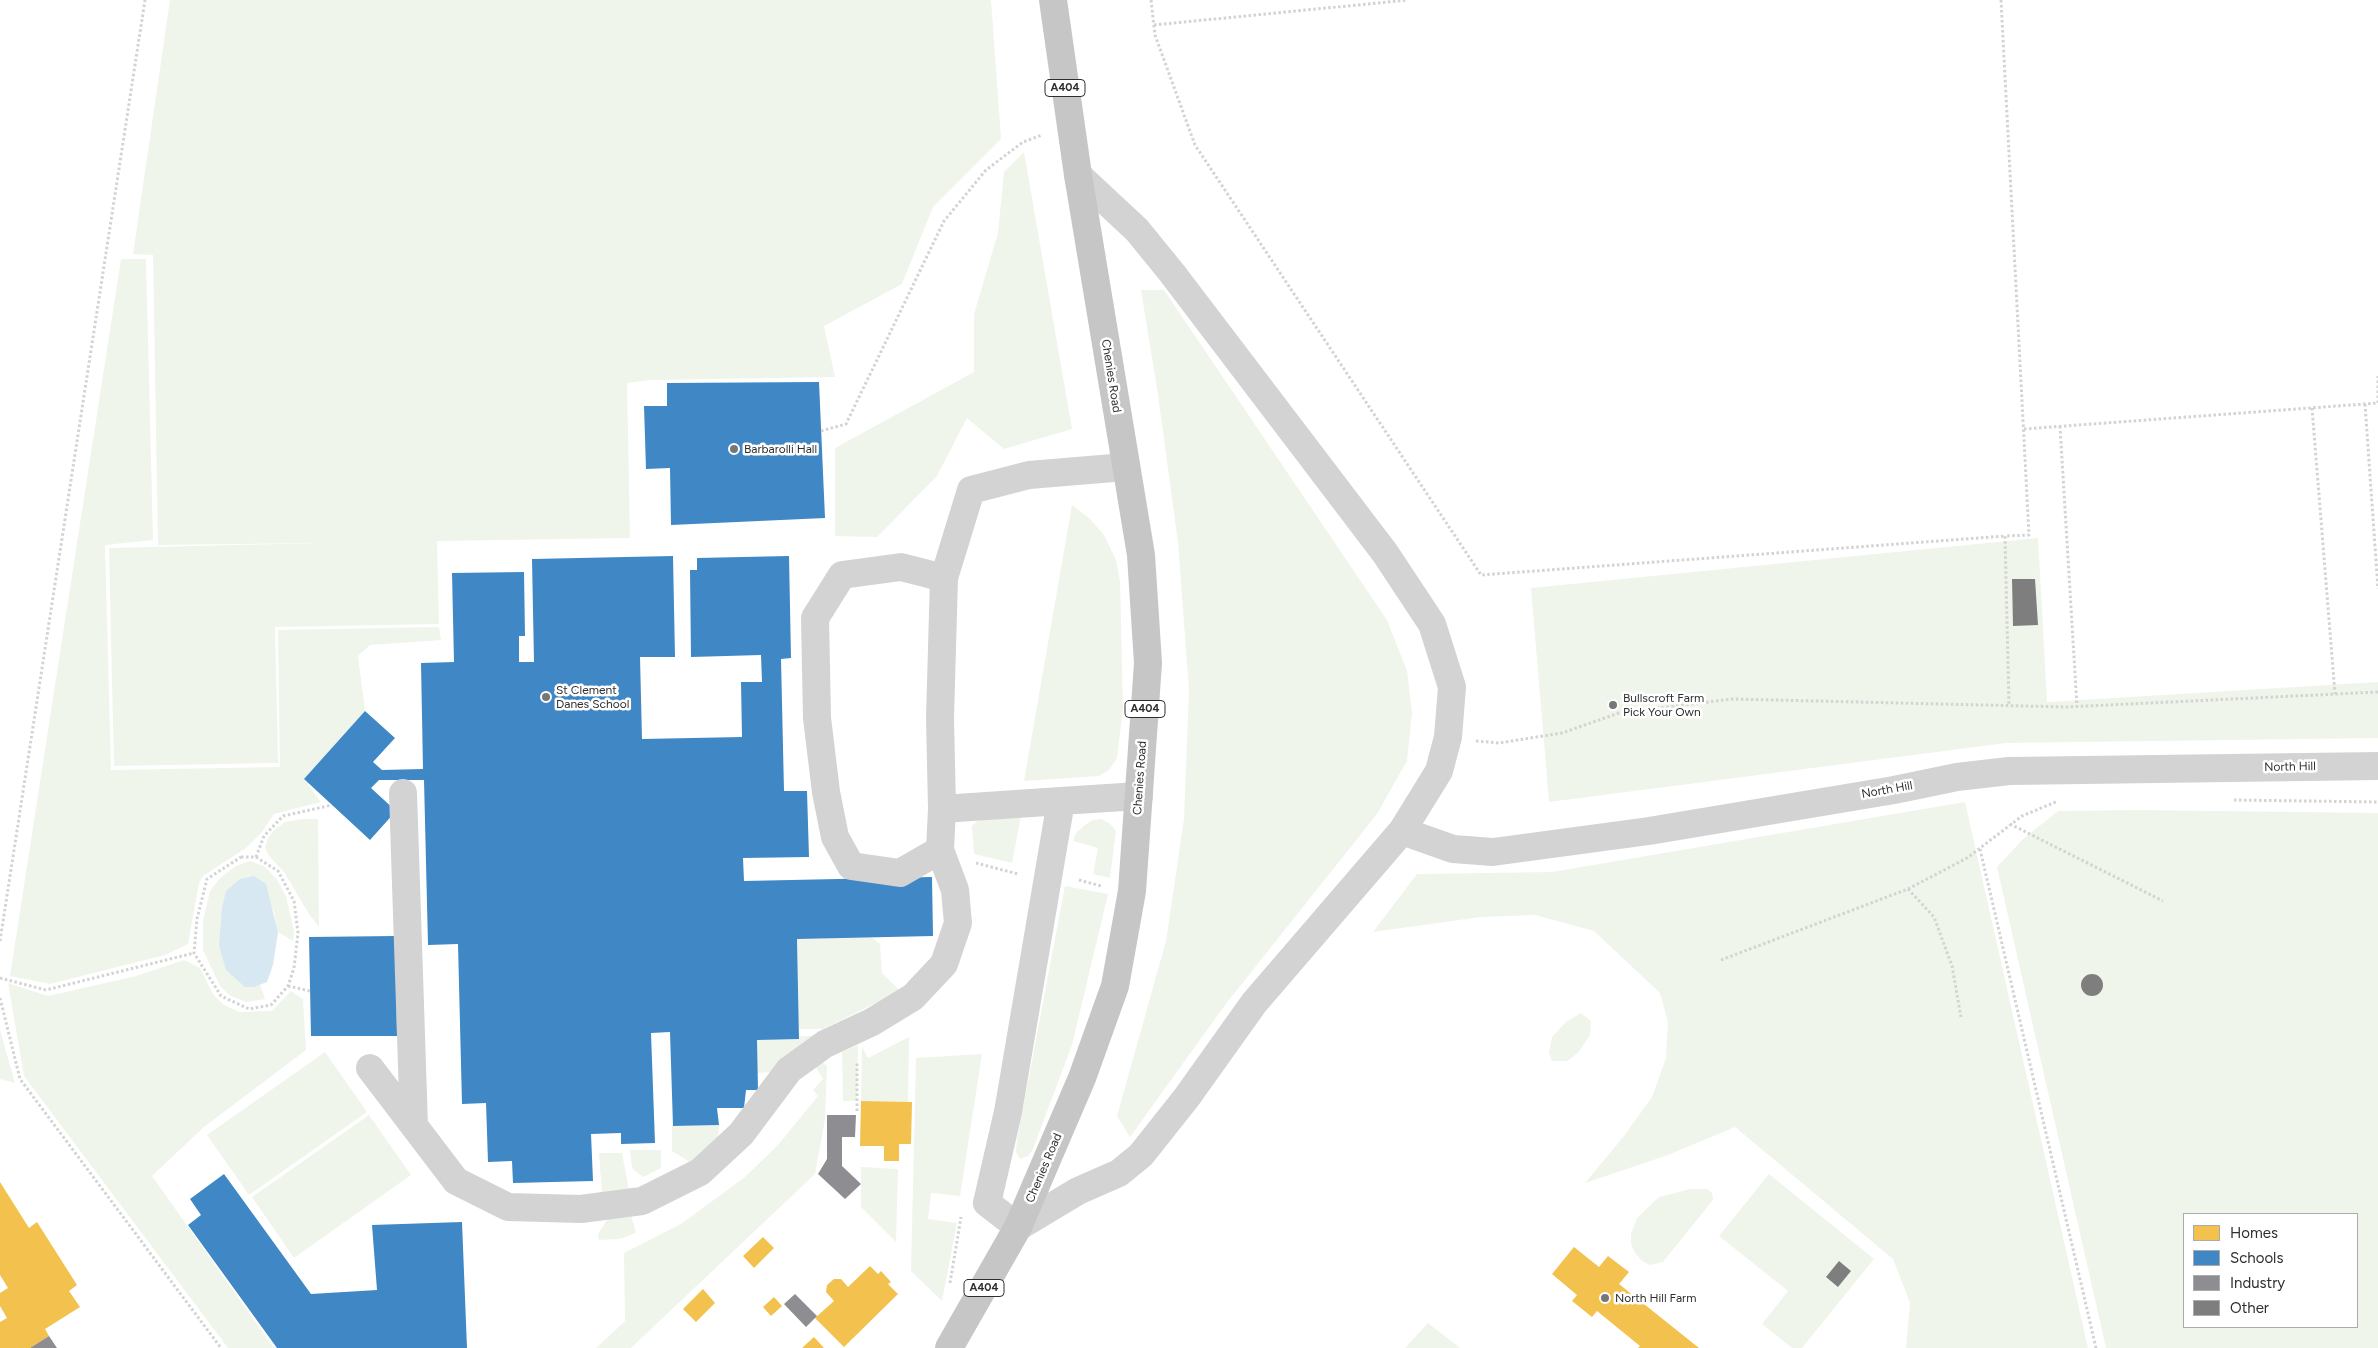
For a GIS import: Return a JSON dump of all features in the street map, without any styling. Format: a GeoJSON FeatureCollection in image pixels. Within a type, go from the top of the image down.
{"type":"FeatureCollection","features":[{"type":"Feature","properties":{"kind":"main road","name":"A404"},"geometry":{"type":"LineString","coordinates":[[1053,0],[1078,175]]}},
{"type":"Feature","properties":{"kind":"main road","name":"Chenies Road"},"geometry":{"type":"LineString","coordinates":[[949,1348],[1018,1227],[1082,1078],[1115,986],[1132,891],[1148,663],[1141,555],[1078,175]]}},
{"type":"Feature","properties":{"kind":"street"},"geometry":{"type":"LineString","coordinates":[[1062,801],[1008,1112],[988,1203],[1018,1227],[1078,1191],[1119,1173],[1141,1155],[1187,1097],[1254,1003],[1402,831],[1439,771],[1448,737],[1452,687],[1432,624],[1385,553],[1137,230],[1078,175]]}},
{"type":"Feature","properties":{"kind":"street"},"geometry":{"type":"LineString","coordinates":[[370,1068],[456,1181],[508,1207],[581,1209],[642,1201],[700,1172],[741,1134],[789,1070],[826,1044],[913,997],[944,964],[958,922],[955,890],[940,850],[942,809],[940,718],[944,578],[971,490],[1029,476],[1125,467]]}},
{"type":"Feature","properties":{"kind":"street"},"geometry":{"type":"LineString","coordinates":[[940,850],[900,873],[851,866],[835,837],[826,792],[817,718],[815,618],[842,575],[901,567],[944,578]]}},
{"type":"Feature","properties":{"kind":"street","name":"North Hill"},"geometry":{"type":"LineString","coordinates":[[1402,831],[1453,849],[1493,852],[1658,830],[1894,790],[1957,777],[2009,770],[2378,766]]}},
{"type":"Feature","properties":{"kind":"street"},"geometry":{"type":"LineString","coordinates":[[403,793],[414,1126]]}},
{"type":"Feature","properties":{"kind":"street"},"geometry":{"type":"LineString","coordinates":[[942,809],[1139,796]]}},
{"type":"Feature","properties":{"kind":"path"},"geometry":{"type":"LineString","coordinates":[[0,941],[145,0]]}},
{"type":"Feature","properties":{"kind":"path"},"geometry":{"type":"LineString","coordinates":[[1151,0],[1155,35],[1195,145],[1481,575],[2029,535],[2001,0]]}},
{"type":"Feature","properties":{"kind":"path"},"geometry":{"type":"LineString","coordinates":[[1154,25],[1408,0]]}},
{"type":"Feature","properties":{"kind":"path"},"geometry":{"type":"LineString","coordinates":[[821,431],[846,424],[944,221],[986,170],[1023,142],[1071,124]]}},
{"type":"Feature","properties":{"kind":"path"},"geometry":{"type":"LineString","coordinates":[[2024,429],[2378,403],[2378,376]]}},
{"type":"Feature","properties":{"kind":"path"},"geometry":{"type":"LineString","coordinates":[[2365,404],[2378,589]]}},
{"type":"Feature","properties":{"kind":"path"},"geometry":{"type":"LineString","coordinates":[[2312,408],[2336,694]]}},
{"type":"Feature","properties":{"kind":"path"},"geometry":{"type":"LineString","coordinates":[[2060,426],[2077,706]]}},
{"type":"Feature","properties":{"kind":"path"},"geometry":{"type":"LineString","coordinates":[[2005,536],[2009,706]]}},
{"type":"Feature","properties":{"kind":"path"},"geometry":{"type":"LineString","coordinates":[[1448,737],[1499,743],[1562,733],[1619,713],[1732,699],[2077,706],[2378,692]]}},
{"type":"Feature","properties":{"kind":"path"},"geometry":{"type":"LineString","coordinates":[[2228,800],[2378,802]]}},
{"type":"Feature","properties":{"kind":"path"},"geometry":{"type":"LineString","coordinates":[[1721,960],[1908,889],[1967,858],[2022,816],[2058,801],[2068,801]]}},
{"type":"Feature","properties":{"kind":"path"},"geometry":{"type":"LineString","coordinates":[[256,857],[264,836],[283,816],[332,806]]}},
{"type":"Feature","properties":{"kind":"path"},"geometry":{"type":"LineString","coordinates":[[2010,824],[2163,901]]}},
{"type":"Feature","properties":{"kind":"path"},"geometry":{"type":"LineString","coordinates":[[1980,849],[2096,1348]]}},
{"type":"Feature","properties":{"kind":"path"},"geometry":{"type":"LineString","coordinates":[[241,857],[256,857],[278,871],[294,901],[298,934],[294,968],[288,986],[270,1005],[249,1009],[220,996],[194,953],[197,919],[206,879],[241,857]]}},
{"type":"Feature","properties":{"kind":"path"},"geometry":{"type":"LineString","coordinates":[[976,863],[1024,875]]}},
{"type":"Feature","properties":{"kind":"path"},"geometry":{"type":"LineString","coordinates":[[1079,872],[1079,880],[1102,886]]}},
{"type":"Feature","properties":{"kind":"path"},"geometry":{"type":"LineString","coordinates":[[1908,889],[1934,917],[1952,966],[1961,1017]]}},
{"type":"Feature","properties":{"kind":"path"},"geometry":{"type":"LineString","coordinates":[[0,978],[46,990],[194,953]]}},
{"type":"Feature","properties":{"kind":"path"},"geometry":{"type":"LineString","coordinates":[[288,986],[310,991]]}},
{"type":"Feature","properties":{"kind":"path"},"geometry":{"type":"LineString","coordinates":[[0,998],[20,1079],[221,1348]]}},
{"type":"Feature","properties":{"kind":"path"},"geometry":{"type":"LineString","coordinates":[[857,1111],[858,1028]]}},
{"type":"Feature","properties":{"kind":"shaded area"},"geometry":{"type":"Polygon","coordinates":[[[170,0],[991,0],[1001,139],[933,207],[902,284],[824,326],[835,377],[651,380],[627,383],[630,538],[437,541],[439,624],[275,627],[278,763],[114,766],[109,548],[321,543],[158,545],[153,255],[133,254],[170,0]]]}},
{"type":"Feature","properties":{"kind":"shaded area"},"geometry":{"type":"Polygon","coordinates":[[[1024,152],[1072,429],[1004,449],[967,418],[937,476],[877,537],[835,536],[835,448],[974,372],[974,314],[998,233],[1004,172],[1024,152]]]}},
{"type":"Feature","properties":{"kind":"shaded area"},"geometry":{"type":"Polygon","coordinates":[[[121,259],[146,259],[153,540],[105,545],[111,770],[280,767],[278,630],[439,627],[441,640],[370,645],[358,656],[365,711],[304,779],[321,802],[274,814],[262,832],[246,848],[203,876],[199,883],[188,944],[165,955],[50,984],[10,976],[121,259]]]}},
{"type":"Feature","properties":{"kind":"shaded area"},"geometry":{"type":"Polygon","coordinates":[[[1141,290],[1164,290],[1387,620],[1407,671],[1412,713],[1407,761],[1377,814],[1225,1005],[1130,1137],[1117,1116],[1166,941],[1184,819],[1189,690],[1178,542],[1158,395],[1141,290]]]}},
{"type":"Feature","properties":{"kind":"shaded area"},"geometry":{"type":"Polygon","coordinates":[[[1072,505],[1089,518],[1104,535],[1116,560],[1120,581],[1123,708],[1117,758],[1109,770],[1099,776],[1024,781],[1072,505]]]}},
{"type":"Feature","properties":{"kind":"shaded area"},"geometry":{"type":"Polygon","coordinates":[[[2038,538],[2047,702],[2378,682],[2378,738],[2006,743],[1549,802],[1531,588],[2038,538]]]}},
{"type":"Feature","properties":{"kind":"shaded area"},"geometry":{"type":"Polygon","coordinates":[[[1965,802],[2088,1348],[1906,1348],[1910,1303],[1893,1259],[1735,1127],[1668,1155],[1585,1183],[1624,1136],[1652,1097],[1666,1058],[1668,1022],[1660,993],[1594,931],[1535,915],[1481,917],[1373,932],[1417,874],[1552,872],[1965,802]]]}},
{"type":"Feature","properties":{"kind":"shaded area"},"geometry":{"type":"Polygon","coordinates":[[[2058,811],[2378,813],[2378,1348],[2106,1348],[1997,867],[2023,839],[2058,811]]]}},
{"type":"Feature","properties":{"kind":"shaded area"},"geometry":{"type":"Polygon","coordinates":[[[1021,816],[1012,863],[974,854],[972,826],[977,821],[985,818],[1021,816]]]}},
{"type":"Feature","properties":{"kind":"shaded area"},"geometry":{"type":"Polygon","coordinates":[[[318,819],[319,927],[284,872],[269,856],[265,848],[268,838],[275,829],[285,822],[318,819]]]}},
{"type":"Feature","properties":{"kind":"shaded area"},"geometry":{"type":"Polygon","coordinates":[[[1102,819],[1116,831],[1110,878],[1093,874],[1098,848],[1073,841],[1076,833],[1085,825],[1093,820],[1102,819]]]}},
{"type":"Feature","properties":{"kind":"shaded area"},"geometry":{"type":"Polygon","coordinates":[[[250,861],[264,866],[276,878],[286,896],[294,931],[293,941],[278,932],[273,907],[254,987],[260,984],[265,999],[246,1002],[229,995],[220,986],[203,950],[203,921],[210,891],[220,878],[236,866],[250,861]]]}},
{"type":"Feature","properties":{"kind":"shaded area"},"geometry":{"type":"Polygon","coordinates":[[[254,876],[266,884],[278,932],[273,965],[267,982],[254,987],[245,987],[226,970],[219,946],[222,908],[226,891],[240,879],[254,876]]]}},
{"type":"Feature","properties":{"kind":"shaded area"},"geometry":{"type":"Polygon","coordinates":[[[1065,886],[1108,894],[1072,1045],[1033,1149],[1028,1156],[1020,1159],[1016,1152],[1017,1140],[1065,886]]]}},
{"type":"Feature","properties":{"kind":"shaded area"},"geometry":{"type":"Polygon","coordinates":[[[871,937],[880,944],[882,973],[900,991],[823,1029],[799,1029],[797,939],[871,937]]]}},
{"type":"Feature","properties":{"kind":"shaded area"},"geometry":{"type":"Polygon","coordinates":[[[184,960],[200,968],[213,994],[224,1005],[239,1012],[272,1011],[291,991],[303,999],[306,1050],[204,1127],[152,1176],[274,1348],[228,1348],[24,1076],[8,983],[48,996],[136,976],[184,960]]]}},
{"type":"Feature","properties":{"kind":"shaded area"},"geometry":{"type":"Polygon","coordinates":[[[1581,1013],[1591,1021],[1590,1035],[1578,1053],[1567,1061],[1552,1061],[1549,1052],[1552,1037],[1566,1022],[1581,1013]]]}},
{"type":"Feature","properties":{"kind":"shaded area"},"geometry":{"type":"Polygon","coordinates":[[[0,1030],[15,1083],[0,1079],[0,1030]]]}},
{"type":"Feature","properties":{"kind":"shaded area"},"geometry":{"type":"Polygon","coordinates":[[[813,1036],[774,1072],[757,1073],[756,1037],[813,1036]]]}},
{"type":"Feature","properties":{"kind":"shaded area"},"geometry":{"type":"Polygon","coordinates":[[[909,1037],[908,1102],[861,1101],[862,1047],[868,1058],[909,1037]]]}},
{"type":"Feature","properties":{"kind":"shaded area"},"geometry":{"type":"Polygon","coordinates":[[[858,1045],[857,1101],[843,1101],[842,1052],[858,1045]]]}},
{"type":"Feature","properties":{"kind":"shaded area"},"geometry":{"type":"Polygon","coordinates":[[[325,1052],[367,1112],[249,1195],[207,1135],[325,1052]]]}},
{"type":"Feature","properties":{"kind":"shaded area"},"geometry":{"type":"Polygon","coordinates":[[[982,1054],[960,1196],[931,1193],[928,1219],[957,1223],[942,1301],[911,1271],[916,1058],[982,1054]]]}},
{"type":"Feature","properties":{"kind":"shaded area"},"geometry":{"type":"Polygon","coordinates":[[[820,1060],[827,1066],[825,1119],[815,1174],[631,1348],[596,1348],[625,1321],[624,1253],[681,1224],[745,1177],[778,1145],[818,1096],[813,1090],[823,1079],[812,1061],[820,1060]]]}},
{"type":"Feature","properties":{"kind":"shaded area"},"geometry":{"type":"Polygon","coordinates":[[[369,1115],[411,1175],[294,1258],[252,1197],[369,1115]]]}},
{"type":"Feature","properties":{"kind":"shaded area"},"geometry":{"type":"Polygon","coordinates":[[[672,1123],[673,1126],[719,1125],[718,1141],[690,1162],[672,1151],[672,1123]]]}},
{"type":"Feature","properties":{"kind":"shaded area"},"geometry":{"type":"Polygon","coordinates":[[[630,1150],[661,1150],[661,1168],[643,1177],[632,1168],[630,1150]]]}},
{"type":"Feature","properties":{"kind":"shaded area"},"geometry":{"type":"Polygon","coordinates":[[[599,1153],[622,1153],[629,1190],[602,1194],[599,1153]]]}},
{"type":"Feature","properties":{"kind":"shaded area"},"geometry":{"type":"Polygon","coordinates":[[[861,1167],[898,1169],[896,1242],[861,1207],[861,1167]]]}},
{"type":"Feature","properties":{"kind":"shaded area"},"geometry":{"type":"Polygon","coordinates":[[[1769,1174],[1874,1259],[1802,1348],[1792,1348],[1762,1324],[1788,1291],[1719,1236],[1769,1174]]]}},
{"type":"Feature","properties":{"kind":"shaded area"},"geometry":{"type":"Polygon","coordinates":[[[1690,1189],[1707,1189],[1712,1193],[1713,1200],[1663,1262],[1650,1265],[1642,1261],[1635,1253],[1631,1244],[1631,1234],[1637,1218],[1659,1197],[1690,1189]]]}},
{"type":"Feature","properties":{"kind":"shaded area"},"geometry":{"type":"Polygon","coordinates":[[[630,1212],[636,1233],[620,1239],[599,1240],[598,1234],[607,1220],[615,1213],[630,1212]]]}},
{"type":"Feature","properties":{"kind":"shaded area"},"geometry":{"type":"Polygon","coordinates":[[[1428,1323],[1460,1348],[1405,1348],[1428,1323]]]}},
{"type":"Feature","properties":{"kind":"building: Homes"},"geometry":{"type":"Polygon","coordinates":[[[861,1101],[912,1102],[911,1144],[899,1144],[899,1161],[884,1161],[884,1146],[860,1146],[861,1101]]]}},
{"type":"Feature","properties":{"kind":"building: Homes"},"geometry":{"type":"Polygon","coordinates":[[[0,1182],[29,1228],[37,1222],[77,1285],[69,1291],[80,1307],[45,1329],[49,1336],[30,1348],[0,1348],[0,1322],[7,1318],[0,1306],[0,1293],[8,1288],[0,1275],[0,1182]]]}},
{"type":"Feature","properties":{"kind":"building: Homes"},"geometry":{"type":"Polygon","coordinates":[[[763,1237],[774,1248],[754,1268],[743,1256],[763,1237]]]}},
{"type":"Feature","properties":{"kind":"building: Homes","name":"North Hill Farm"},"geometry":{"type":"Polygon","coordinates":[[[1574,1247],[1599,1267],[1608,1256],[1629,1272],[1619,1284],[1699,1348],[1638,1348],[1640,1346],[1597,1311],[1592,1317],[1572,1301],[1577,1295],[1552,1274],[1574,1247]]]}},
{"type":"Feature","properties":{"kind":"building: Homes"},"geometry":{"type":"Polygon","coordinates":[[[870,1266],[878,1274],[881,1271],[891,1282],[888,1284],[898,1294],[844,1347],[815,1318],[834,1301],[826,1292],[827,1285],[834,1279],[841,1279],[848,1287],[870,1266]]]}},
{"type":"Feature","properties":{"kind":"building: Homes"},"geometry":{"type":"Polygon","coordinates":[[[703,1289],[715,1303],[696,1322],[683,1309],[703,1289]]]}},
{"type":"Feature","properties":{"kind":"building: Homes"},"geometry":{"type":"Polygon","coordinates":[[[774,1297],[782,1306],[771,1316],[763,1307],[774,1297]]]}},
{"type":"Feature","properties":{"kind":"building: Homes"},"geometry":{"type":"Polygon","coordinates":[[[814,1337],[824,1348],[802,1348],[814,1337]]]}},
{"type":"Feature","properties":{"kind":"building: Schools","name":"Barbarolli Hall"},"geometry":{"type":"Polygon","coordinates":[[[819,382],[825,518],[671,525],[670,468],[646,469],[644,406],[667,406],[667,383],[819,382]]]}},
{"type":"Feature","properties":{"kind":"building: Schools","name":"St Clement Danes School"},"geometry":{"type":"Polygon","coordinates":[[[673,556],[675,657],[640,657],[642,739],[742,737],[741,682],[762,682],[761,655],[691,657],[690,570],[697,570],[697,558],[789,556],[791,658],[781,659],[784,791],[807,791],[809,857],[743,858],[744,881],[932,877],[933,936],[797,939],[799,1039],[757,1040],[758,1090],[746,1090],[744,1108],[717,1108],[719,1125],[673,1126],[670,1032],[651,1033],[655,1143],[621,1144],[621,1133],[591,1134],[593,1181],[513,1183],[512,1161],[488,1162],[486,1103],[462,1104],[458,944],[428,945],[424,780],[379,780],[371,788],[396,811],[370,840],[304,779],[365,711],[395,738],[373,762],[382,770],[423,769],[421,663],[454,662],[452,573],[524,572],[525,636],[519,636],[519,662],[534,662],[532,559],[673,556]]]}},
{"type":"Feature","properties":{"kind":"building: Schools"},"geometry":{"type":"Polygon","coordinates":[[[396,936],[397,1036],[311,1036],[309,937],[396,936]]]}},
{"type":"Feature","properties":{"kind":"building: Schools"},"geometry":{"type":"Polygon","coordinates":[[[224,1174],[311,1294],[377,1290],[372,1225],[462,1222],[467,1348],[277,1348],[188,1225],[201,1215],[190,1199],[224,1174]]]}},
{"type":"Feature","properties":{"kind":"building: Industry"},"geometry":{"type":"Polygon","coordinates":[[[827,1115],[856,1115],[855,1137],[842,1137],[842,1166],[861,1184],[845,1199],[818,1174],[827,1159],[827,1115]]]}},
{"type":"Feature","properties":{"kind":"building: Industry"},"geometry":{"type":"Polygon","coordinates":[[[795,1294],[817,1316],[806,1327],[784,1304],[795,1294]]]}},
{"type":"Feature","properties":{"kind":"building: Industry"},"geometry":{"type":"Polygon","coordinates":[[[49,1336],[57,1348],[30,1348],[49,1336]]]}},
{"type":"Feature","properties":{"kind":"building: Other"},"geometry":{"type":"Polygon","coordinates":[[[2012,579],[2035,579],[2038,625],[2013,626],[2012,579]]]}},
{"type":"Feature","properties":{"kind":"building: Other"},"geometry":{"type":"Polygon","coordinates":[[[2092,974],[2100,977],[2103,985],[2100,993],[2092,996],[2084,993],[2081,985],[2084,977],[2092,974]]]}},
{"type":"Feature","properties":{"kind":"building: Other"},"geometry":{"type":"Polygon","coordinates":[[[1839,1261],[1851,1271],[1838,1287],[1826,1277],[1839,1261]]]}},
{"type":"Feature","properties":{"kind":"place","name":"Barbarolli Hall"},"geometry":{"type":"Point","coordinates":[734,449]}},
{"type":"Feature","properties":{"kind":"place","name":"St Clement Danes School"},"geometry":{"type":"Point","coordinates":[546,697]}},
{"type":"Feature","properties":{"kind":"place","name":"Bullscroft Farm Pick Your Own"},"geometry":{"type":"Point","coordinates":[1613,705]}},
{"type":"Feature","properties":{"kind":"place","name":"North Hill Farm"},"geometry":{"type":"Point","coordinates":[1605,1298]}}]}
